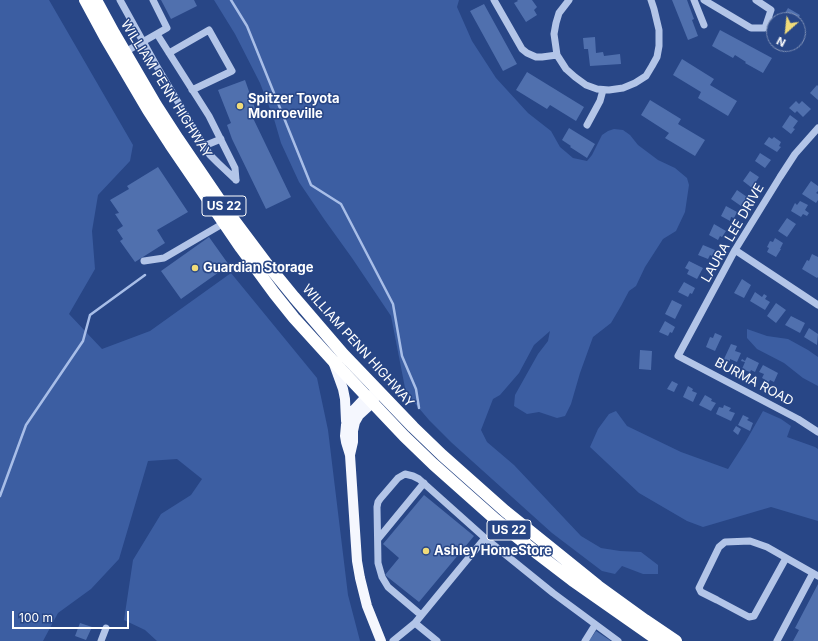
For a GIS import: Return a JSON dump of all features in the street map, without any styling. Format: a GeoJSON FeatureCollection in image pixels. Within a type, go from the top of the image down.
{"type":"FeatureCollection","features":[{"type":"Feature","properties":{"kind":"highway","name":"WILLIAM PENN HIGHWAY"},"geometry":{"type":"LineString","coordinates":[[85,0],[148,110],[224,223],[274,293],[334,362],[404,436],[433,464],[511,533],[572,580],[659,641]]}},
{"type":"Feature","properties":{"kind":"highway","name":"WILLIAM PENN HIGHWAY"},"geometry":{"type":"LineString","coordinates":[[96,0],[156,105],[178,138],[246,237],[320,328],[378,392],[413,427],[505,511],[598,586],[676,641]]}},
{"type":"Feature","properties":{"kind":"main road"},"geometry":{"type":"LineString","coordinates":[[334,362],[345,399],[346,442],[350,455],[357,561],[365,599],[381,641]]}},
{"type":"Feature","properties":{"kind":"main road"},"geometry":{"type":"LineString","coordinates":[[346,425],[350,414],[378,392]]}},
{"type":"Feature","properties":{"kind":"main road"},"geometry":{"type":"LineString","coordinates":[[350,455],[354,442],[353,431],[355,422],[369,400]]}},
{"type":"Feature","properties":{"kind":"street"},"geometry":{"type":"LineString","coordinates":[[120,0],[142,42],[204,146],[218,163],[236,180],[235,168],[209,116],[157,34]]}},
{"type":"Feature","properties":{"kind":"street"},"geometry":{"type":"LineString","coordinates":[[125,52],[167,28],[153,0]]}},
{"type":"Feature","properties":{"kind":"street"},"geometry":{"type":"LineString","coordinates":[[494,0],[522,49],[536,57],[557,55]]}},
{"type":"Feature","properties":{"kind":"street"},"geometry":{"type":"LineString","coordinates":[[570,0],[560,13],[556,23],[554,34],[557,55],[566,69],[575,77],[586,85],[603,90],[623,88],[635,83],[646,76],[657,57],[659,30],[651,0]]}},
{"type":"Feature","properties":{"kind":"street"},"geometry":{"type":"LineString","coordinates":[[694,0],[704,25]]}},
{"type":"Feature","properties":{"kind":"street"},"geometry":{"type":"LineString","coordinates":[[704,0],[751,28],[765,28],[771,10],[756,0]]}},
{"type":"Feature","properties":{"kind":"street"},"geometry":{"type":"LineString","coordinates":[[169,52],[209,30],[232,71],[192,90]]}},
{"type":"Feature","properties":{"kind":"street"},"geometry":{"type":"LineString","coordinates":[[587,125],[600,101],[603,90]]}},
{"type":"Feature","properties":{"kind":"street","name":"LAURA LEE DRIVE"},"geometry":{"type":"LineString","coordinates":[[678,356],[735,250],[795,154],[818,128]]}},
{"type":"Feature","properties":{"kind":"street"},"geometry":{"type":"LineString","coordinates":[[204,146],[220,139]]}},
{"type":"Feature","properties":{"kind":"street"},"geometry":{"type":"LineString","coordinates":[[144,261],[164,258],[224,223]]}},
{"type":"Feature","properties":{"kind":"street"},"geometry":{"type":"LineString","coordinates":[[735,250],[818,305]]}},
{"type":"Feature","properties":{"kind":"street","name":"BURMA ROAD"},"geometry":{"type":"LineString","coordinates":[[678,356],[798,418],[818,432]]}},
{"type":"Feature","properties":{"kind":"street"},"geometry":{"type":"LineString","coordinates":[[421,615],[388,587],[382,577],[378,563],[378,502],[398,478],[405,474],[413,476],[424,483],[485,538],[553,593],[618,641]]}},
{"type":"Feature","properties":{"kind":"street"},"geometry":{"type":"LineString","coordinates":[[378,539],[424,483]]}},
{"type":"Feature","properties":{"kind":"street"},"geometry":{"type":"LineString","coordinates":[[393,641],[415,623],[485,538]]}},
{"type":"Feature","properties":{"kind":"street"},"geometry":{"type":"LineString","coordinates":[[777,641],[815,574],[767,547],[750,541],[726,542],[719,547],[699,588],[701,592],[749,617],[754,616],[786,558]]}},
{"type":"Feature","properties":{"kind":"street"},"geometry":{"type":"LineString","coordinates":[[415,623],[437,641]]}},
{"type":"Feature","properties":{"kind":"street"},"geometry":{"type":"LineString","coordinates":[[584,641],[596,625]]}},
{"type":"Feature","properties":{"kind":"street"},"geometry":{"type":"LineString","coordinates":[[102,641],[106,628]]}},
{"type":"Feature","properties":{"kind":"shaded area"},"geometry":{"type":"Polygon","coordinates":[[[0,0],[49,0],[133,145],[130,161],[98,195],[92,231],[95,269],[69,314],[102,349],[150,331],[231,273],[317,378],[328,430],[348,595],[360,641],[157,641],[145,630],[124,620],[133,560],[161,514],[191,495],[202,479],[177,459],[148,461],[119,559],[91,589],[58,613],[43,641],[0,641],[0,0]]]}},
{"type":"Feature","properties":{"kind":"shaded area"},"geometry":{"type":"Polygon","coordinates":[[[214,0],[459,0],[457,7],[472,41],[496,78],[528,113],[551,131],[560,147],[573,158],[587,161],[592,155],[602,135],[614,129],[623,130],[630,135],[638,145],[658,160],[675,168],[687,178],[689,185],[685,212],[676,231],[663,239],[645,267],[636,286],[629,291],[611,323],[593,337],[571,404],[565,416],[557,418],[539,412],[527,414],[514,406],[515,395],[538,354],[548,341],[550,331],[534,345],[519,373],[500,395],[493,399],[481,430],[487,442],[514,465],[581,536],[601,548],[641,552],[658,565],[658,574],[643,574],[622,566],[615,574],[602,571],[552,533],[452,443],[429,420],[406,393],[391,316],[299,182],[281,143],[274,119],[260,83],[235,34],[214,0]]]}},
{"type":"Feature","properties":{"kind":"shaded area"},"geometry":{"type":"Polygon","coordinates":[[[747,329],[767,336],[788,339],[818,357],[818,386],[803,378],[784,363],[757,349],[747,338],[747,329]]]}},
{"type":"Feature","properties":{"kind":"shaded area"},"geometry":{"type":"Polygon","coordinates":[[[616,411],[627,426],[681,452],[728,469],[763,411],[781,419],[791,426],[787,437],[818,449],[818,521],[771,507],[703,527],[687,521],[639,493],[590,447],[598,429],[609,414],[616,411]]]}},
{"type":"Feature","properties":{"kind":"building"},"geometry":{"type":"Polygon","coordinates":[[[161,0],[194,0],[197,6],[171,19],[161,0]]]}},
{"type":"Feature","properties":{"kind":"building"},"geometry":{"type":"Polygon","coordinates":[[[517,0],[532,0],[537,7],[534,10],[537,15],[526,22],[514,3],[518,1],[517,0]]]}},
{"type":"Feature","properties":{"kind":"building"},"geometry":{"type":"Polygon","coordinates":[[[672,0],[687,0],[698,36],[688,40],[672,0]]]}},
{"type":"Feature","properties":{"kind":"building"},"geometry":{"type":"Polygon","coordinates":[[[484,4],[517,64],[503,71],[470,11],[484,4]]]}},
{"type":"Feature","properties":{"kind":"building"},"geometry":{"type":"Polygon","coordinates":[[[788,8],[795,12],[786,12],[788,8]]]}},
{"type":"Feature","properties":{"kind":"building"},"geometry":{"type":"Polygon","coordinates":[[[720,30],[772,58],[763,73],[745,63],[746,62],[735,55],[733,58],[712,46],[720,30]]]}},
{"type":"Feature","properties":{"kind":"building"},"geometry":{"type":"Polygon","coordinates":[[[595,37],[596,53],[603,52],[604,56],[620,54],[621,64],[590,66],[588,49],[584,49],[583,38],[595,37]]]}},
{"type":"Feature","properties":{"kind":"building"},"geometry":{"type":"Polygon","coordinates":[[[682,59],[714,79],[710,85],[737,101],[728,116],[698,98],[701,92],[673,75],[682,59]]]}},
{"type":"Feature","properties":{"kind":"building"},"geometry":{"type":"Polygon","coordinates":[[[527,72],[584,107],[576,121],[550,105],[547,109],[516,90],[527,72]]]}},
{"type":"Feature","properties":{"kind":"building"},"geometry":{"type":"Polygon","coordinates":[[[245,80],[257,114],[252,116],[291,197],[266,209],[232,139],[227,125],[231,123],[218,90],[245,80]]]}},
{"type":"Feature","properties":{"kind":"building"},"geometry":{"type":"Polygon","coordinates":[[[817,85],[818,86],[818,100],[810,93],[817,85]]]}},
{"type":"Feature","properties":{"kind":"building"},"geometry":{"type":"Polygon","coordinates":[[[650,100],[681,119],[678,124],[705,140],[695,156],[665,138],[669,133],[641,115],[650,100]]]}},
{"type":"Feature","properties":{"kind":"building"},"geometry":{"type":"Polygon","coordinates":[[[796,101],[799,104],[802,101],[811,109],[803,117],[797,111],[795,113],[789,108],[796,101]]]}},
{"type":"Feature","properties":{"kind":"building"},"geometry":{"type":"Polygon","coordinates":[[[790,115],[798,121],[791,134],[782,127],[790,115]]]}},
{"type":"Feature","properties":{"kind":"building"},"geometry":{"type":"Polygon","coordinates":[[[569,128],[595,144],[587,158],[562,140],[569,128]]]}},
{"type":"Feature","properties":{"kind":"building"},"geometry":{"type":"Polygon","coordinates":[[[769,137],[772,139],[774,137],[781,142],[779,146],[781,147],[777,152],[764,144],[769,137]]]}},
{"type":"Feature","properties":{"kind":"building"},"geometry":{"type":"Polygon","coordinates":[[[760,153],[771,160],[765,168],[755,161],[760,153]]]}},
{"type":"Feature","properties":{"kind":"building"},"geometry":{"type":"Polygon","coordinates":[[[158,167],[188,212],[157,230],[165,243],[135,262],[120,241],[123,239],[117,230],[123,226],[115,214],[119,213],[110,200],[129,189],[127,186],[158,167]]]}},
{"type":"Feature","properties":{"kind":"building"},"geometry":{"type":"Polygon","coordinates":[[[750,171],[759,177],[752,188],[743,181],[750,171]]]}},
{"type":"Feature","properties":{"kind":"building"},"geometry":{"type":"Polygon","coordinates":[[[811,181],[818,186],[818,191],[816,193],[818,194],[818,200],[816,203],[802,194],[811,181]]]}},
{"type":"Feature","properties":{"kind":"building"},"geometry":{"type":"Polygon","coordinates":[[[737,190],[747,197],[741,206],[731,199],[737,190]]]}},
{"type":"Feature","properties":{"kind":"building"},"geometry":{"type":"Polygon","coordinates":[[[800,201],[808,205],[805,210],[809,213],[807,216],[803,214],[801,217],[791,211],[795,203],[797,205],[800,201]]]}},
{"type":"Feature","properties":{"kind":"building"},"geometry":{"type":"Polygon","coordinates":[[[726,206],[737,212],[734,218],[731,217],[730,221],[721,216],[726,206]]]}},
{"type":"Feature","properties":{"kind":"building"},"geometry":{"type":"Polygon","coordinates":[[[787,218],[796,224],[787,237],[778,231],[787,218]]]}},
{"type":"Feature","properties":{"kind":"building"},"geometry":{"type":"Polygon","coordinates":[[[714,224],[726,231],[718,240],[709,235],[714,224]]]}},
{"type":"Feature","properties":{"kind":"building","name":"Guardian Storage"},"geometry":{"type":"Polygon","coordinates":[[[209,237],[229,265],[181,299],[161,271],[209,237]]]}},
{"type":"Feature","properties":{"kind":"building"},"geometry":{"type":"Polygon","coordinates":[[[775,238],[783,243],[776,257],[767,252],[769,248],[767,247],[770,241],[773,242],[775,238]]]}},
{"type":"Feature","properties":{"kind":"building"},"geometry":{"type":"Polygon","coordinates":[[[703,245],[715,250],[712,256],[710,255],[708,259],[698,255],[703,245]]]}},
{"type":"Feature","properties":{"kind":"building"},"geometry":{"type":"Polygon","coordinates":[[[812,254],[818,257],[817,278],[802,269],[807,260],[809,261],[812,254]]]}},
{"type":"Feature","properties":{"kind":"building"},"geometry":{"type":"Polygon","coordinates":[[[689,261],[703,268],[697,279],[687,274],[689,270],[685,268],[689,261]]]}},
{"type":"Feature","properties":{"kind":"building"},"geometry":{"type":"Polygon","coordinates":[[[742,279],[751,285],[744,298],[734,293],[742,279]]]}},
{"type":"Feature","properties":{"kind":"building"},"geometry":{"type":"Polygon","coordinates":[[[684,282],[695,288],[692,294],[690,293],[688,297],[678,292],[684,282]]]}},
{"type":"Feature","properties":{"kind":"building"},"geometry":{"type":"Polygon","coordinates":[[[755,292],[762,297],[764,294],[767,296],[765,299],[770,302],[765,310],[750,301],[755,292]]]}},
{"type":"Feature","properties":{"kind":"building"},"geometry":{"type":"Polygon","coordinates":[[[672,300],[682,305],[675,319],[665,314],[672,300]]]}},
{"type":"Feature","properties":{"kind":"building"},"geometry":{"type":"Polygon","coordinates":[[[776,303],[786,310],[776,323],[767,316],[776,303]]]}},
{"type":"Feature","properties":{"kind":"building"},"geometry":{"type":"Polygon","coordinates":[[[791,316],[805,323],[800,333],[785,325],[791,316]]]}},
{"type":"Feature","properties":{"kind":"building"},"geometry":{"type":"Polygon","coordinates":[[[665,321],[675,327],[672,333],[670,332],[668,336],[659,332],[665,321]]]}},
{"type":"Feature","properties":{"kind":"building"},"geometry":{"type":"Polygon","coordinates":[[[809,328],[818,334],[817,345],[804,337],[809,328]]]}},
{"type":"Feature","properties":{"kind":"building"},"geometry":{"type":"Polygon","coordinates":[[[715,333],[722,336],[715,351],[706,347],[710,337],[713,338],[715,333]]]}},
{"type":"Feature","properties":{"kind":"building"},"geometry":{"type":"Polygon","coordinates":[[[731,344],[737,346],[735,351],[741,353],[737,362],[730,359],[730,361],[724,359],[731,344]]]}},
{"type":"Feature","properties":{"kind":"building"},"geometry":{"type":"Polygon","coordinates":[[[640,350],[652,351],[651,370],[639,369],[640,350]]]}},
{"type":"Feature","properties":{"kind":"building"},"geometry":{"type":"Polygon","coordinates":[[[747,357],[759,363],[755,372],[742,369],[745,362],[741,361],[742,359],[745,361],[747,357]]]}},
{"type":"Feature","properties":{"kind":"building"},"geometry":{"type":"Polygon","coordinates":[[[763,365],[778,373],[774,382],[770,380],[769,382],[762,378],[764,374],[759,372],[763,365]]]}},
{"type":"Feature","properties":{"kind":"building"},"geometry":{"type":"Polygon","coordinates":[[[672,381],[678,384],[674,392],[667,389],[672,381]]]}},
{"type":"Feature","properties":{"kind":"building"},"geometry":{"type":"Polygon","coordinates":[[[688,386],[693,389],[692,391],[697,393],[693,402],[683,397],[688,386]]]}},
{"type":"Feature","properties":{"kind":"building"},"geometry":{"type":"Polygon","coordinates":[[[705,395],[712,399],[711,401],[716,403],[711,411],[699,405],[705,395]]]}},
{"type":"Feature","properties":{"kind":"building"},"geometry":{"type":"Polygon","coordinates":[[[724,405],[731,408],[729,411],[735,413],[731,421],[716,414],[719,407],[723,408],[724,405]]]}},
{"type":"Feature","properties":{"kind":"building"},"geometry":{"type":"Polygon","coordinates":[[[743,415],[749,418],[747,420],[753,423],[750,431],[738,425],[743,415]]]}},
{"type":"Feature","properties":{"kind":"building"},"geometry":{"type":"Polygon","coordinates":[[[736,426],[741,429],[738,435],[733,431],[736,426]]]}},
{"type":"Feature","properties":{"kind":"building","name":"Ashley HomeStore"},"geometry":{"type":"Polygon","coordinates":[[[424,495],[474,536],[419,602],[385,575],[399,558],[383,544],[424,495]]]}},
{"type":"Feature","properties":{"kind":"building"},"geometry":{"type":"Polygon","coordinates":[[[818,584],[818,641],[793,641],[799,630],[795,628],[818,584]]]}},
{"type":"Feature","properties":{"kind":"building"},"geometry":{"type":"Polygon","coordinates":[[[80,623],[92,627],[86,640],[75,636],[80,623]]]}},
{"type":"Feature","properties":{"kind":"building"},"geometry":{"type":"Polygon","coordinates":[[[596,631],[611,641],[589,641],[596,631]]]}},
{"type":"Feature","properties":{"kind":"waterway"},"geometry":{"type":"LineString","coordinates":[[231,0],[247,26],[311,185],[341,204],[393,304],[402,356],[416,389],[419,408]]}},
{"type":"Feature","properties":{"kind":"waterway"},"geometry":{"type":"LineString","coordinates":[[0,496],[26,425],[83,341],[90,315],[145,275]]}},
{"type":"Feature","properties":{"kind":"place","name":"Spitzer Toyota Monroeville"},"geometry":{"type":"Point","coordinates":[240,106]}},
{"type":"Feature","properties":{"kind":"place","name":"Guardian Storage"},"geometry":{"type":"Point","coordinates":[195,268]}},
{"type":"Feature","properties":{"kind":"place","name":"Ashley HomeStore"},"geometry":{"type":"Point","coordinates":[426,551]}}]}
